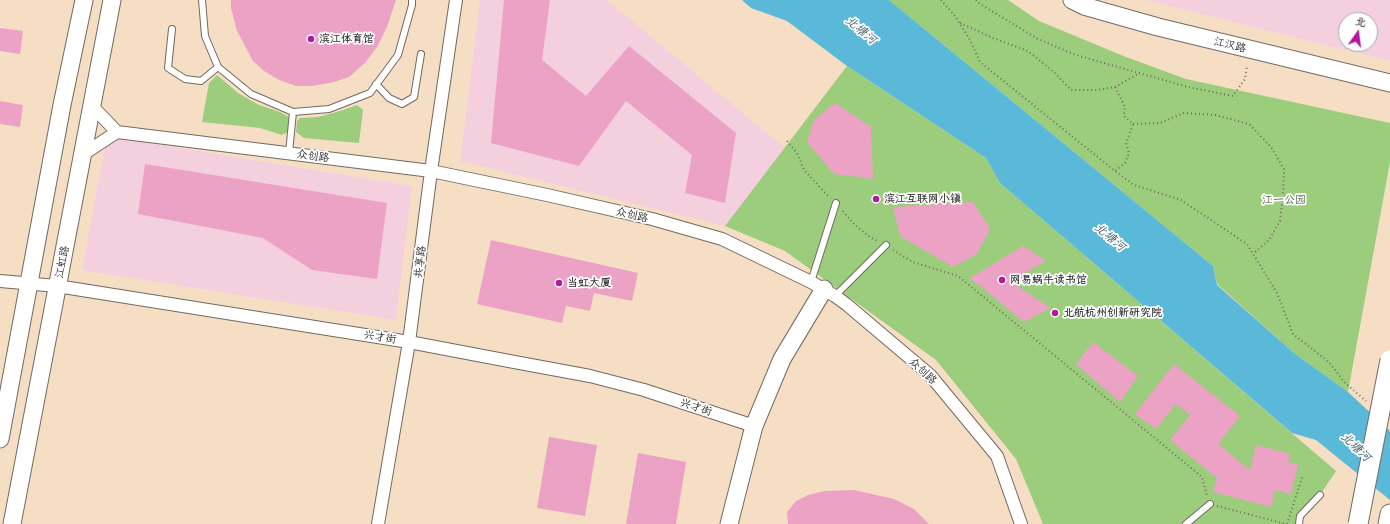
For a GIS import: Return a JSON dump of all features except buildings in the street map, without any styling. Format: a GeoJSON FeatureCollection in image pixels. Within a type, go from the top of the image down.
{"type":"FeatureCollection","features":[{"type":"Feature","properties":{"kind":"main road"},"geometry":{"type":"LineString","coordinates":[[0,439],[30,284],[62,105],[84,0]]}},
{"type":"Feature","properties":{"kind":"main road","name":"江虹路"},"geometry":{"type":"LineString","coordinates":[[12,524],[112,0]]}},
{"type":"Feature","properties":{"kind":"main road","name":"江汉路"},"geometry":{"type":"LineString","coordinates":[[1072,0],[1084,6],[1158,27],[1390,83]]}},
{"type":"Feature","properties":{"kind":"main road"},"geometry":{"type":"LineString","coordinates":[[729,524],[754,426],[782,359],[823,289]]}},
{"type":"Feature","properties":{"kind":"main road"},"geometry":{"type":"LineString","coordinates":[[1358,524],[1390,360]]}},
{"type":"Feature","properties":{"kind":"main road"},"geometry":{"type":"LineString","coordinates":[[1388,524],[1390,514]]}},
{"type":"Feature","properties":{"kind":"street","name":"共享路"},"geometry":{"type":"LineString","coordinates":[[378,524],[409,342],[431,171],[456,0]]}},
{"type":"Feature","properties":{"kind":"street"},"geometry":{"type":"LineString","coordinates":[[82,155],[117,132],[92,106]]}},
{"type":"Feature","properties":{"kind":"street","name":"众创路"},"geometry":{"type":"LineString","coordinates":[[117,132],[431,171],[652,219],[722,239],[823,289],[846,304],[930,375],[997,456],[1021,524]]}},
{"type":"Feature","properties":{"kind":"street","name":"兴才街"},"geometry":{"type":"LineString","coordinates":[[0,281],[57,286],[409,342],[590,376],[644,390],[754,426]]}},
{"type":"Feature","properties":{"kind":"lane"},"geometry":{"type":"LineString","coordinates":[[202,0],[205,36],[218,67],[251,94],[293,112],[329,109],[370,93],[398,55],[412,5],[412,0]]}},
{"type":"Feature","properties":{"kind":"lane"},"geometry":{"type":"LineString","coordinates":[[172,29],[168,68],[185,79],[200,81],[218,67]]}},
{"type":"Feature","properties":{"kind":"lane"},"geometry":{"type":"LineString","coordinates":[[376,84],[389,98],[402,104],[414,97],[421,54]]}},
{"type":"Feature","properties":{"kind":"lane"},"geometry":{"type":"LineString","coordinates":[[289,153],[293,112]]}},
{"type":"Feature","properties":{"kind":"lane"},"geometry":{"type":"LineString","coordinates":[[823,289],[836,203]]}},
{"type":"Feature","properties":{"kind":"lane"},"geometry":{"type":"LineString","coordinates":[[823,289],[886,246]]}},
{"type":"Feature","properties":{"kind":"lane"},"geometry":{"type":"LineString","coordinates":[[1299,524],[1300,516],[1320,494]]}},
{"type":"Feature","properties":{"kind":"lane"},"geometry":{"type":"LineString","coordinates":[[1186,524],[1210,504]]}},
{"type":"Feature","properties":{"kind":"path"},"geometry":{"type":"LineString","coordinates":[[941,0],[970,40],[980,62],[1115,171],[1134,185],[1181,200],[1247,244],[1277,293],[1293,334],[1329,362],[1345,383],[1367,402]]}},
{"type":"Feature","properties":{"kind":"path"},"geometry":{"type":"LineString","coordinates":[[976,0],[980,4],[1038,39],[1076,55],[1188,87],[1233,96],[1245,79],[1247,66]]}},
{"type":"Feature","properties":{"kind":"path"},"geometry":{"type":"LineString","coordinates":[[959,23],[1028,51],[1055,73],[1071,90],[1097,90],[1114,87],[1139,74]]}},
{"type":"Feature","properties":{"kind":"path"},"geometry":{"type":"LineString","coordinates":[[1114,87],[1125,107],[1124,116],[1134,124],[1160,123],[1184,113],[1215,115],[1249,124],[1271,147],[1284,169],[1280,222],[1270,240],[1253,254]]}},
{"type":"Feature","properties":{"kind":"path"},"geometry":{"type":"LineString","coordinates":[[1115,171],[1125,163],[1129,153],[1126,143],[1134,124]]}},
{"type":"Feature","properties":{"kind":"path"},"geometry":{"type":"LineString","coordinates":[[787,141],[797,153],[804,170],[855,225],[870,237],[913,262],[958,276],[1202,477],[1210,504],[1286,524],[1303,475]]}},
{"type":"Feature","properties":{"kind":"shaded area"},"geometry":{"type":"Polygon","coordinates":[[[480,0],[607,0],[785,148],[847,66],[1336,471],[779,157],[725,226],[460,161],[480,0]]]}},
{"type":"Feature","properties":{"kind":"shaded area"},"geometry":{"type":"Polygon","coordinates":[[[1146,0],[1390,0],[1390,61],[1354,52],[1378,52],[1378,12],[1338,12],[1338,48],[1146,0]]]}},
{"type":"Feature","properties":{"kind":"shaded area"},"geometry":{"type":"Polygon","coordinates":[[[107,136],[412,186],[396,320],[82,270],[107,136]]]}},
{"type":"Feature","properties":{"kind":"green space","name":"江一公园"},"geometry":{"type":"Polygon","coordinates":[[[889,0],[1008,0],[1039,21],[1126,57],[1186,79],[1390,123],[1390,162],[1348,392],[1294,353],[1217,284],[1213,266],[889,0]]]}},
{"type":"Feature","properties":{"kind":"green space","name":"北航杭州创新研究院"},"geometry":{"type":"Polygon","coordinates":[[[847,66],[986,158],[1000,183],[1336,471],[1320,495],[1300,516],[1298,524],[1043,524],[1016,459],[936,360],[785,251],[725,226],[847,66]]]}},
{"type":"Feature","properties":{"kind":"green space"},"geometry":{"type":"Polygon","coordinates":[[[217,75],[238,93],[259,105],[280,112],[289,117],[288,132],[282,135],[260,128],[202,122],[209,83],[217,75]]]}},
{"type":"Feature","properties":{"kind":"green space"},"geometry":{"type":"Polygon","coordinates":[[[357,105],[363,110],[359,143],[304,138],[296,132],[297,121],[300,118],[318,117],[357,105]]]}},
{"type":"Feature","properties":{"kind":"water","name":"北塘河"},"geometry":{"type":"Polygon","coordinates":[[[742,0],[889,0],[1213,266],[1217,285],[1294,353],[1348,392],[1390,431],[1390,500],[1316,440],[1292,433],[1000,183],[986,158],[847,66],[787,21],[751,8],[742,0]]]}},
{"type":"Feature","properties":{"kind":"place","name":"滨江体育馆"},"geometry":{"type":"Point","coordinates":[311,39]}},
{"type":"Feature","properties":{"kind":"place","name":"滨江互联网小镇"},"geometry":{"type":"Point","coordinates":[876,199]}},
{"type":"Feature","properties":{"kind":"place","name":"网易蜗牛读书馆"},"geometry":{"type":"Point","coordinates":[1002,280]}},
{"type":"Feature","properties":{"kind":"place","name":"当虹大厦"},"geometry":{"type":"Point","coordinates":[559,283]}},
{"type":"Feature","properties":{"kind":"place","name":"北航杭州创新研究院"},"geometry":{"type":"Point","coordinates":[1055,313]}}]}
